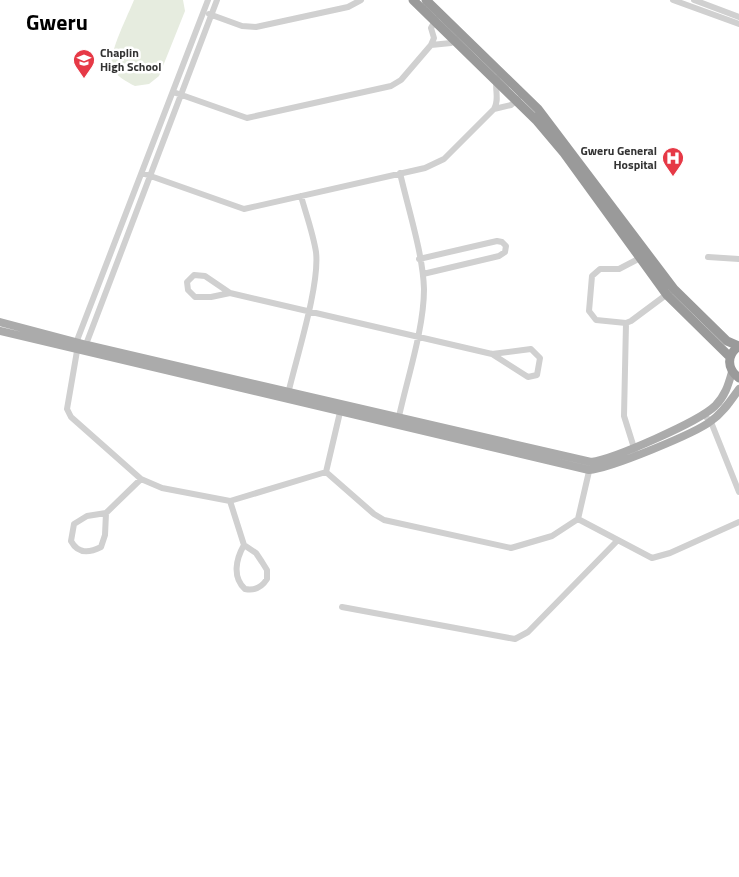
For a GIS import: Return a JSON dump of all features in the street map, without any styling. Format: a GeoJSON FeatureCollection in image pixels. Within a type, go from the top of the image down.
{"type":"FeatureCollection","features":[{"type":"Feature","properties":{"kind":"highway"},"geometry":{"type":"LineString","coordinates":[[413,0],[458,30],[498,75]]}},
{"type":"Feature","properties":{"kind":"highway"},"geometry":{"type":"LineString","coordinates":[[426,0],[456,41],[538,109],[643,256],[671,292],[730,357],[736,375]]}},
{"type":"Feature","properties":{"kind":"highway"},"geometry":{"type":"LineString","coordinates":[[671,292],[727,341],[739,346],[730,357]]}},
{"type":"Feature","properties":{"kind":"main road"},"geometry":{"type":"LineString","coordinates":[[0,322],[287,396]]}},
{"type":"Feature","properties":{"kind":"main road"},"geometry":{"type":"LineString","coordinates":[[0,331],[77,351],[591,462],[634,447],[704,415],[725,393],[736,375]]}},
{"type":"Feature","properties":{"kind":"main road"},"geometry":{"type":"LineString","coordinates":[[398,421],[589,470],[599,470],[711,422],[739,389]]}},
{"type":"Feature","properties":{"kind":"street"},"geometry":{"type":"LineString","coordinates":[[208,0],[76,342],[77,351],[66,409],[72,417],[141,479],[162,488],[230,501],[326,472]]}},
{"type":"Feature","properties":{"kind":"street"},"geometry":{"type":"LineString","coordinates":[[77,351],[87,345],[149,176],[217,0]]}},
{"type":"Feature","properties":{"kind":"street"},"geometry":{"type":"LineString","coordinates":[[203,12],[242,26],[256,27],[348,7],[360,0]]}},
{"type":"Feature","properties":{"kind":"street"},"geometry":{"type":"LineString","coordinates":[[673,0],[689,3],[739,24]]}},
{"type":"Feature","properties":{"kind":"street"},"geometry":{"type":"LineString","coordinates":[[694,0],[739,17]]}},
{"type":"Feature","properties":{"kind":"street"},"geometry":{"type":"LineString","coordinates":[[173,92],[240,117],[255,118],[391,86],[401,80],[431,45],[434,38],[431,28],[438,18]]}},
{"type":"Feature","properties":{"kind":"street"},"geometry":{"type":"LineString","coordinates":[[431,45],[456,41],[458,30]]}},
{"type":"Feature","properties":{"kind":"street"},"geometry":{"type":"LineString","coordinates":[[142,173],[244,209],[439,163],[494,109],[498,100],[495,92],[498,75]]}},
{"type":"Feature","properties":{"kind":"street"},"geometry":{"type":"LineString","coordinates":[[494,109],[511,105],[520,96]]}},
{"type":"Feature","properties":{"kind":"street"},"geometry":{"type":"LineString","coordinates":[[398,421],[417,336],[424,292],[423,274],[400,173]]}},
{"type":"Feature","properties":{"kind":"street"},"geometry":{"type":"LineString","coordinates":[[287,396],[308,310],[316,253],[301,196]]}},
{"type":"Feature","properties":{"kind":"street"},"geometry":{"type":"LineString","coordinates":[[419,259],[497,241],[502,242],[506,246],[505,252],[500,256],[423,274]]}},
{"type":"Feature","properties":{"kind":"street"},"geometry":{"type":"LineString","coordinates":[[110,254],[119,258]]}},
{"type":"Feature","properties":{"kind":"street"},"geometry":{"type":"LineString","coordinates":[[643,256],[619,269],[600,269],[592,276],[589,306],[593,316],[601,321],[626,323],[671,292]]}},
{"type":"Feature","properties":{"kind":"street"},"geometry":{"type":"LineString","coordinates":[[708,256],[739,259]]}},
{"type":"Feature","properties":{"kind":"street"},"geometry":{"type":"LineString","coordinates":[[230,292],[211,297],[195,298],[188,290],[187,282],[194,275],[205,276],[230,292],[492,354],[528,377],[537,375],[540,358],[531,349],[492,354]]}},
{"type":"Feature","properties":{"kind":"street"},"geometry":{"type":"LineString","coordinates":[[626,323],[623,408],[637,455]]}},
{"type":"Feature","properties":{"kind":"street"},"geometry":{"type":"LineString","coordinates":[[326,472],[341,408]]}},
{"type":"Feature","properties":{"kind":"street"},"geometry":{"type":"LineString","coordinates":[[704,415],[711,422],[739,492]]}},
{"type":"Feature","properties":{"kind":"street"},"geometry":{"type":"LineString","coordinates":[[326,472],[374,514],[384,520],[511,548],[552,536],[578,519],[591,462]]}},
{"type":"Feature","properties":{"kind":"street"},"geometry":{"type":"LineString","coordinates":[[106,513],[105,535],[101,548],[83,552],[78,549],[71,540],[74,524],[87,516],[106,513],[141,479]]}},
{"type":"Feature","properties":{"kind":"street"},"geometry":{"type":"LineString","coordinates":[[230,501],[244,545],[256,553],[266,570],[267,579],[262,586],[254,590],[245,589],[238,580],[236,563],[244,545]]}},
{"type":"Feature","properties":{"kind":"street"},"geometry":{"type":"LineString","coordinates":[[578,519],[617,541],[643,554],[656,558],[739,522]]}},
{"type":"Feature","properties":{"kind":"street"},"geometry":{"type":"LineString","coordinates":[[342,607],[515,639],[528,632],[617,541]]}},
{"type":"Feature","properties":{"kind":"shaded area"},"geometry":{"type":"Polygon","coordinates":[[[134,0],[183,0],[185,11],[159,76],[149,84],[135,86],[116,73],[112,66],[116,43],[134,0]]]}},
{"type":"Feature","properties":{"kind":"place","name":"Chaplin High School"},"geometry":{"type":"Point","coordinates":[84,79]}},
{"type":"Feature","properties":{"kind":"place","name":"Gweru General Hospital"},"geometry":{"type":"Point","coordinates":[673,177]}},
{"type":"Feature","properties":{"kind":"district","name":"Gweru"},"geometry":{"type":"Point","coordinates":[57,22]}}]}
